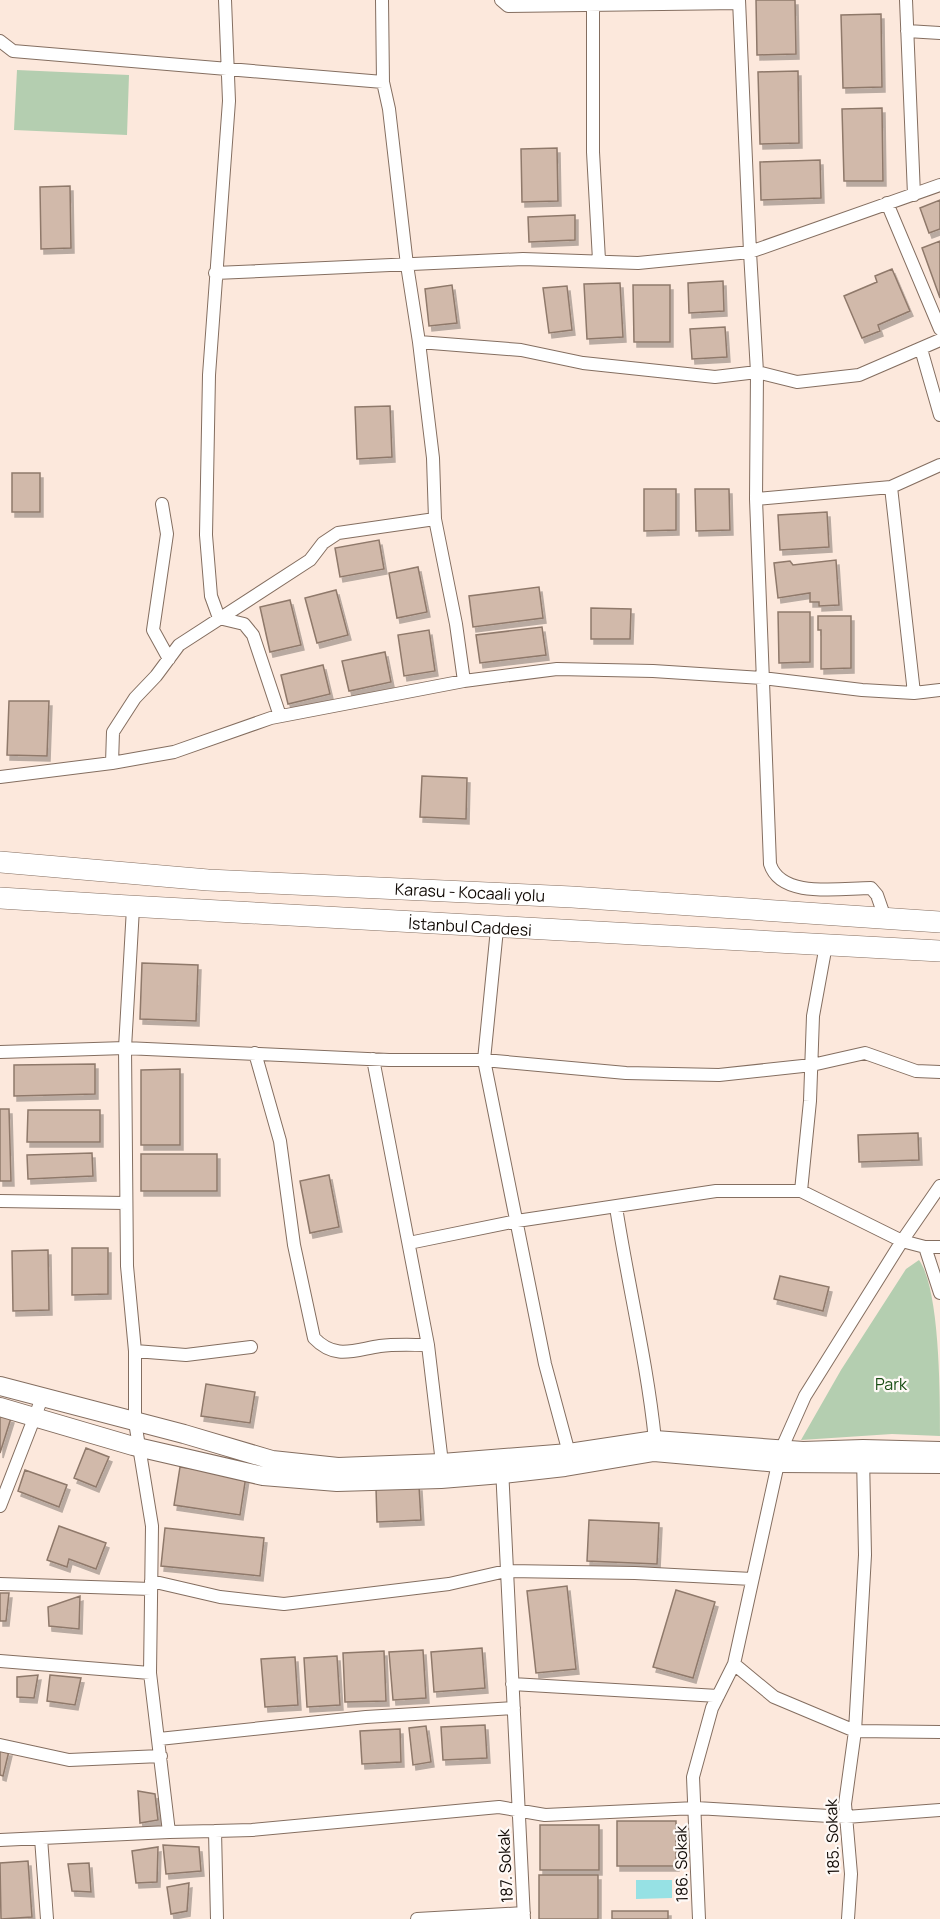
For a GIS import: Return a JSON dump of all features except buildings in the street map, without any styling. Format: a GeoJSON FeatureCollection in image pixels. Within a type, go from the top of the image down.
{"type":"FeatureCollection","features":[{"type":"Feature","properties":{"kind":"highway","name":"Karasu - Kocaali yolu"},"geometry":{"type":"LineString","coordinates":[[0,862],[208,880],[572,897],[940,922]]}},
{"type":"Feature","properties":{"kind":"highway","name":"İstanbul Caddesi"},"geometry":{"type":"LineString","coordinates":[[0,898],[497,929],[940,951]]}},
{"type":"Feature","properties":{"kind":"main road"},"geometry":{"type":"LineString","coordinates":[[0,1386],[272,1460],[338,1467],[442,1463],[565,1467],[654,1452],[779,1457],[863,1456],[940,1451]]}},
{"type":"Feature","properties":{"kind":"main road"},"geometry":{"type":"LineString","coordinates":[[0,1407],[139,1447],[263,1476],[337,1482],[441,1479],[569,1453],[655,1440],[750,1445],[779,1457]]}},
{"type":"Feature","properties":{"kind":"main road"},"geometry":{"type":"LineString","coordinates":[[863,1456],[940,1464]]}},
{"type":"Feature","properties":{"kind":"street"},"geometry":{"type":"LineString","coordinates":[[219,618],[211,596],[206,535],[209,375],[229,101],[225,0]]}},
{"type":"Feature","properties":{"kind":"street"},"geometry":{"type":"LineString","coordinates":[[382,0],[383,82],[389,109],[406,265],[419,342],[433,458],[435,519],[456,624],[464,681]]}},
{"type":"Feature","properties":{"kind":"street"},"geometry":{"type":"LineString","coordinates":[[501,0],[508,6],[739,1],[757,372],[756,499],[770,864],[774,875],[784,883],[806,888],[871,888],[877,895],[885,918]]}},
{"type":"Feature","properties":{"kind":"street"},"geometry":{"type":"LineString","coordinates":[[906,0],[914,195]]}},
{"type":"Feature","properties":{"kind":"street"},"geometry":{"type":"LineString","coordinates":[[592,5],[594,152],[599,260]]}},
{"type":"Feature","properties":{"kind":"street"},"geometry":{"type":"LineString","coordinates":[[907,31],[940,33]]}},
{"type":"Feature","properties":{"kind":"street"},"geometry":{"type":"LineString","coordinates":[[0,41],[13,51],[383,82]]}},
{"type":"Feature","properties":{"kind":"street"},"geometry":{"type":"LineString","coordinates":[[215,273],[523,259],[638,263],[750,252],[940,185]]}},
{"type":"Feature","properties":{"kind":"street"},"geometry":{"type":"LineString","coordinates":[[887,203],[940,329]]}},
{"type":"Feature","properties":{"kind":"street"},"geometry":{"type":"LineString","coordinates":[[419,342],[521,350],[583,363],[716,377],[757,372],[797,382],[859,375],[940,340]]}},
{"type":"Feature","properties":{"kind":"street"},"geometry":{"type":"LineString","coordinates":[[921,349],[940,415]]}},
{"type":"Feature","properties":{"kind":"street"},"geometry":{"type":"LineString","coordinates":[[756,499],[891,487],[940,465]]}},
{"type":"Feature","properties":{"kind":"street"},"geometry":{"type":"LineString","coordinates":[[891,487],[914,693]]}},
{"type":"Feature","properties":{"kind":"street"},"geometry":{"type":"LineString","coordinates":[[162,504],[167,534],[153,630],[169,659]]}},
{"type":"Feature","properties":{"kind":"street"},"geometry":{"type":"LineString","coordinates":[[112,763],[113,732],[135,698],[179,645],[310,560],[323,543],[339,533],[435,519]]}},
{"type":"Feature","properties":{"kind":"street"},"geometry":{"type":"LineString","coordinates":[[219,618],[244,624],[253,635],[280,716]]}},
{"type":"Feature","properties":{"kind":"street"},"geometry":{"type":"LineString","coordinates":[[0,777],[112,763],[174,752],[280,716],[464,681],[556,669],[653,671],[762,678],[862,690],[914,693],[940,690]]}},
{"type":"Feature","properties":{"kind":"street"},"geometry":{"type":"LineString","coordinates":[[133,908],[125,1048],[127,1266],[135,1351],[135,1422],[152,1526],[150,1673],[169,1832]]}},
{"type":"Feature","properties":{"kind":"street"},"geometry":{"type":"LineString","coordinates":[[497,929],[484,1060],[545,1364],[569,1453]]}},
{"type":"Feature","properties":{"kind":"street"},"geometry":{"type":"LineString","coordinates":[[801,1191],[812,1065],[813,1016],[826,945]]}},
{"type":"Feature","properties":{"kind":"street"},"geometry":{"type":"LineString","coordinates":[[0,1052],[125,1048],[373,1059],[484,1060],[626,1073],[707,1074],[812,1065],[865,1053],[916,1071],[940,1072]]}},
{"type":"Feature","properties":{"kind":"street"},"geometry":{"type":"LineString","coordinates":[[255,1053],[280,1141],[294,1245],[314,1338],[322,1346],[347,1353],[382,1346],[428,1345]]}},
{"type":"Feature","properties":{"kind":"street"},"geometry":{"type":"LineString","coordinates":[[373,1059],[428,1345],[442,1463]]}},
{"type":"Feature","properties":{"kind":"street","name":"186. Sokak"},"geometry":{"type":"LineString","coordinates":[[699,1919],[693,1777],[712,1708],[734,1664],[779,1457],[805,1396],[902,1241],[940,1186]]}},
{"type":"Feature","properties":{"kind":"street"},"geometry":{"type":"LineString","coordinates":[[409,1243],[517,1221],[716,1191],[801,1191],[902,1241],[925,1248],[940,1247]]}},
{"type":"Feature","properties":{"kind":"street"},"geometry":{"type":"LineString","coordinates":[[0,1201],[125,1203]]}},
{"type":"Feature","properties":{"kind":"street"},"geometry":{"type":"LineString","coordinates":[[616,1207],[627,1279],[650,1387],[655,1440]]}},
{"type":"Feature","properties":{"kind":"street"},"geometry":{"type":"LineString","coordinates":[[925,1248],[940,1293]]}},
{"type":"Feature","properties":{"kind":"street"},"geometry":{"type":"LineString","coordinates":[[135,1351],[186,1355],[251,1347]]}},
{"type":"Feature","properties":{"kind":"street"},"geometry":{"type":"LineString","coordinates":[[0,1377],[0,1386]]}},
{"type":"Feature","properties":{"kind":"street"},"geometry":{"type":"LineString","coordinates":[[0,1506],[42,1398]]}},
{"type":"Feature","properties":{"kind":"street","name":"185. Sokak"},"geometry":{"type":"LineString","coordinates":[[848,1919],[851,1874],[845,1804],[855,1731],[865,1554],[863,1456]]}},
{"type":"Feature","properties":{"kind":"street","name":"187. Sokak"},"geometry":{"type":"LineString","coordinates":[[502,1466],[524,1916]]}},
{"type":"Feature","properties":{"kind":"street"},"geometry":{"type":"LineString","coordinates":[[0,1584],[151,1585],[220,1597],[284,1604],[449,1584],[506,1571],[635,1573],[753,1579]]}},
{"type":"Feature","properties":{"kind":"street"},"geometry":{"type":"LineString","coordinates":[[0,1661],[150,1673]]}},
{"type":"Feature","properties":{"kind":"street"},"geometry":{"type":"LineString","coordinates":[[734,1664],[774,1697],[855,1731],[940,1732]]}},
{"type":"Feature","properties":{"kind":"street"},"geometry":{"type":"LineString","coordinates":[[512,1684],[718,1696]]}},
{"type":"Feature","properties":{"kind":"street"},"geometry":{"type":"LineString","coordinates":[[159,1738],[366,1717],[514,1708]]}},
{"type":"Feature","properties":{"kind":"street"},"geometry":{"type":"LineString","coordinates":[[0,1745],[69,1760],[161,1756]]}},
{"type":"Feature","properties":{"kind":"street"},"geometry":{"type":"LineString","coordinates":[[0,1840],[215,1831],[500,1807],[545,1815],[696,1808],[846,1817],[940,1810]]}},
{"type":"Feature","properties":{"kind":"street"},"geometry":{"type":"LineString","coordinates":[[215,1831],[218,1919]]}},
{"type":"Feature","properties":{"kind":"street"},"geometry":{"type":"LineString","coordinates":[[41,1838],[47,1919]]}},
{"type":"Feature","properties":{"kind":"street"},"geometry":{"type":"LineString","coordinates":[[417,1919],[524,1916]]}},
{"type":"Feature","properties":{"kind":"green space"},"geometry":{"type":"Polygon","coordinates":[[[17,70],[129,75],[127,135],[14,130],[17,70]]]}},
{"type":"Feature","properties":{"kind":"green space","name":"Park"},"geometry":{"type":"Polygon","coordinates":[[[919,1260],[926,1274],[935,1317],[940,1436],[892,1434],[801,1440],[841,1370],[906,1269],[919,1260]]]}},
{"type":"Feature","properties":{"kind":"water"},"geometry":{"type":"Polygon","coordinates":[[[636,1880],[672,1880],[672,1898],[636,1899],[636,1880]]]}}]}
